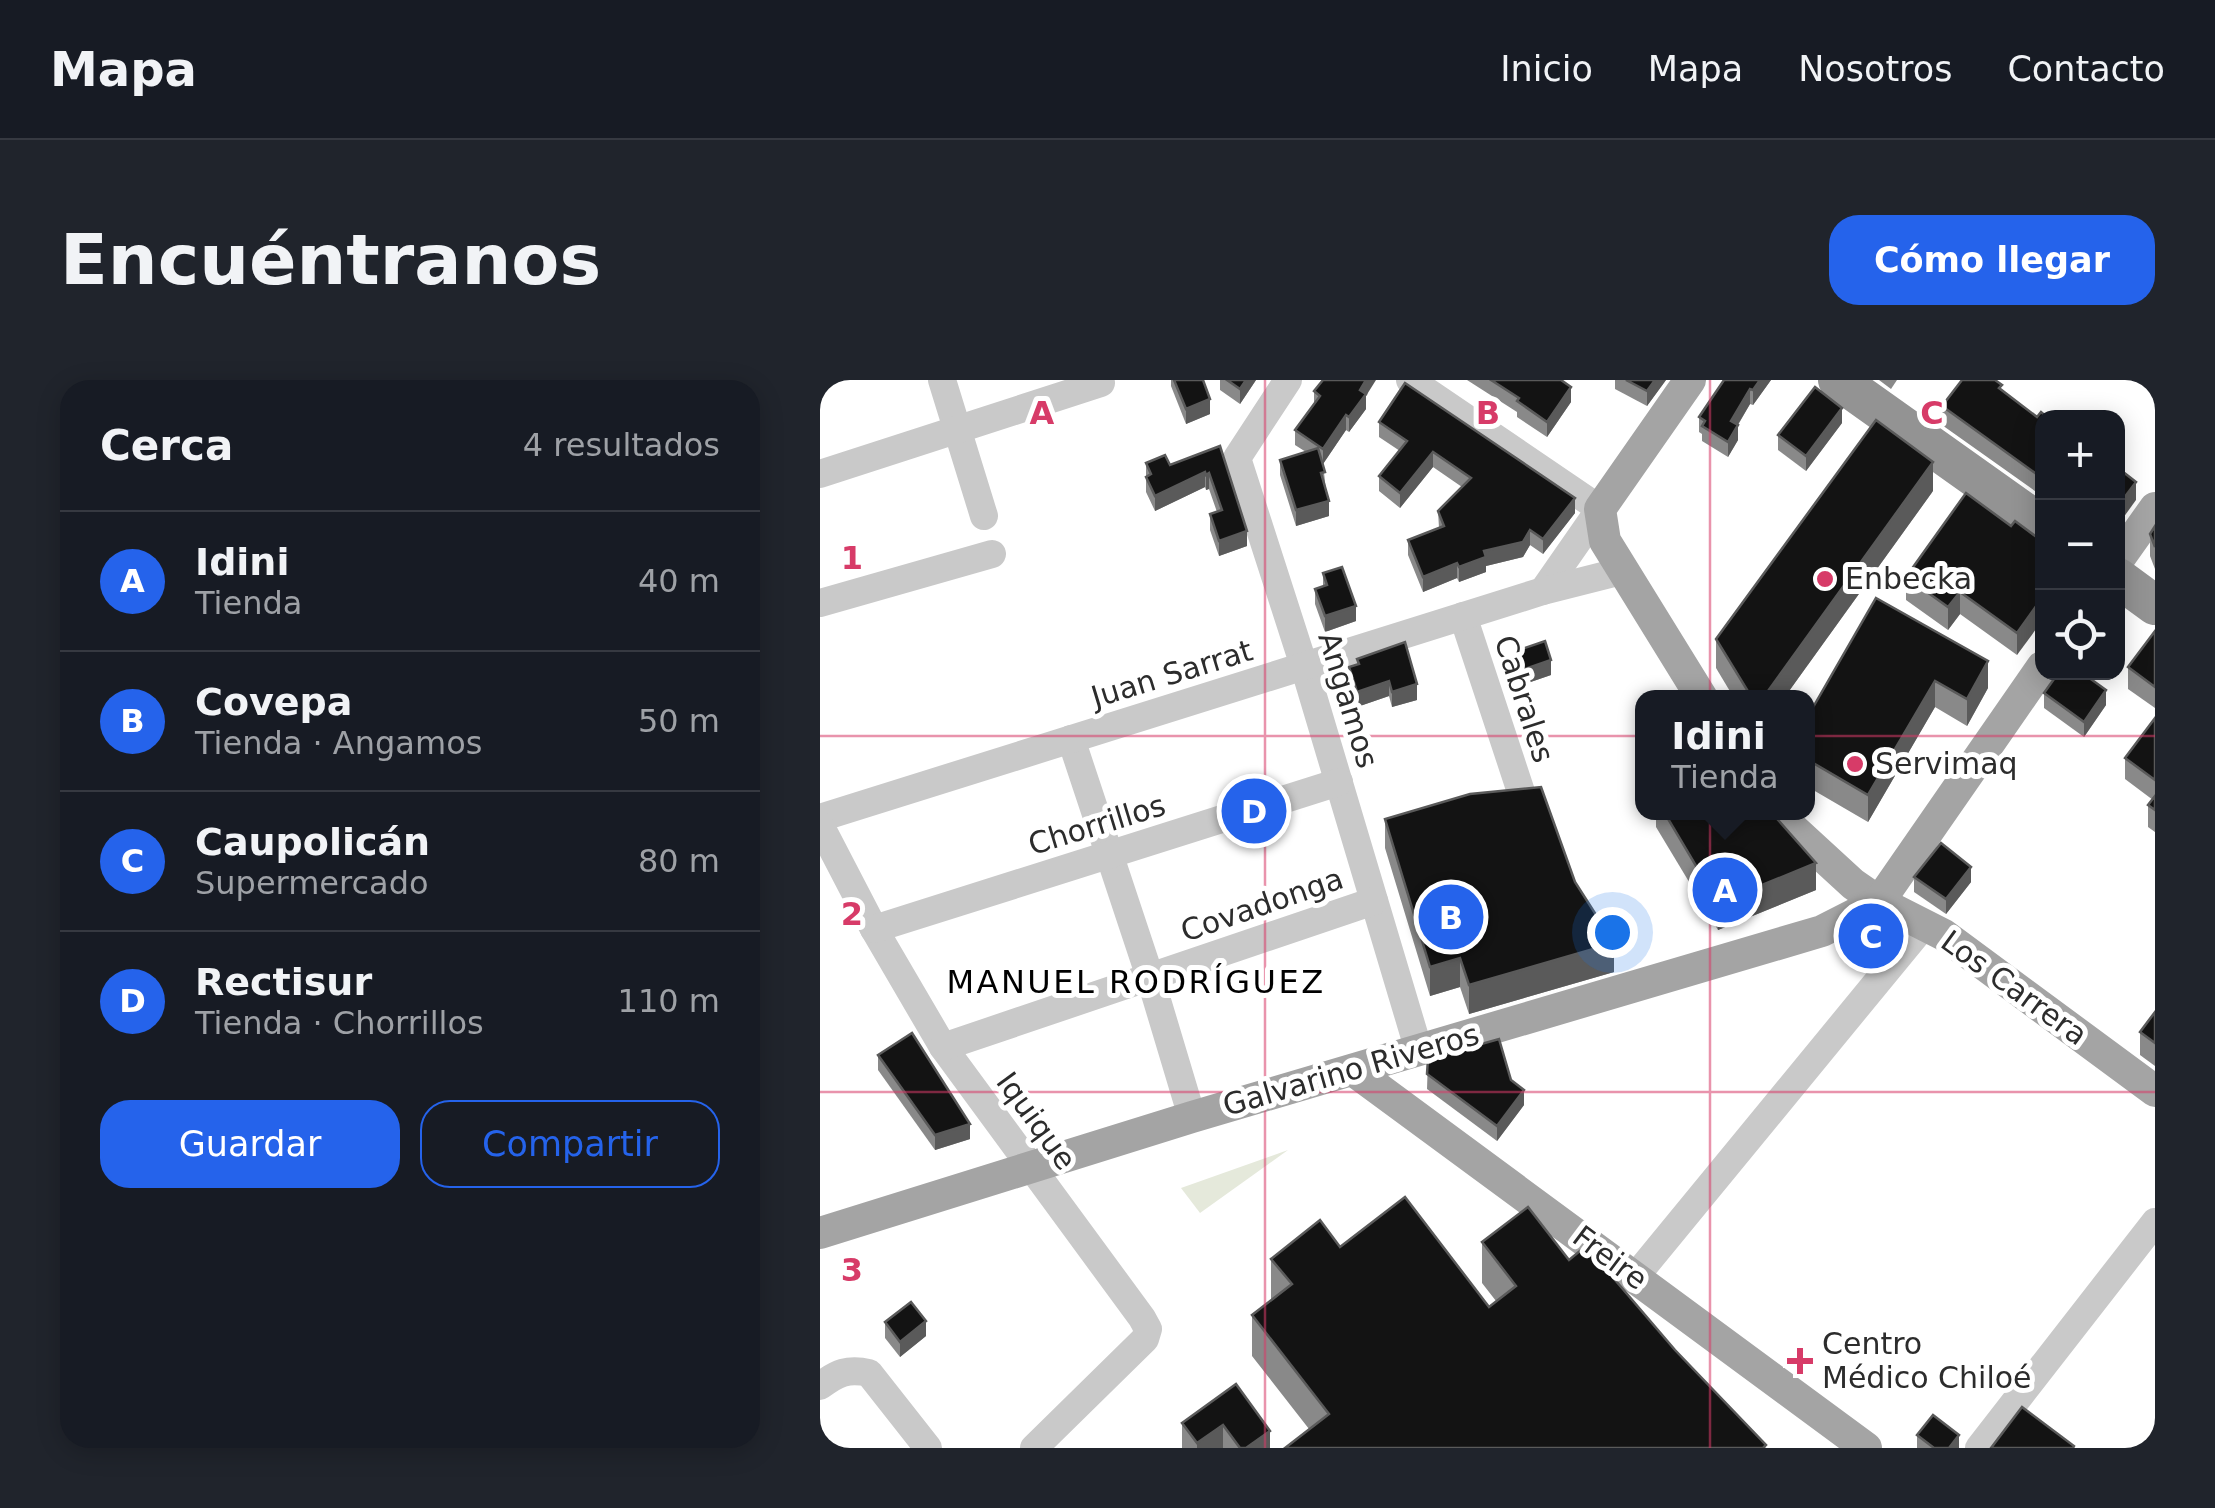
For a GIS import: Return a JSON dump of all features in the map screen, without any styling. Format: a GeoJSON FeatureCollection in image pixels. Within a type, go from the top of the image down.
{"type":"FeatureCollection","features":[{"type":"Feature","properties":{"kind":"highway"},"geometry":{"type":"LineString","coordinates":[[1838,380],[2035,520]]}},
{"type":"Feature","properties":{"kind":"highway"},"geometry":{"type":"LineString","coordinates":[[2125,583],[2155,604]]}},
{"type":"Feature","properties":{"kind":"main road"},"geometry":{"type":"LineString","coordinates":[[1690,380],[1600,509],[1605,541],[1697,690]]}},
{"type":"Feature","properties":{"kind":"main road"},"geometry":{"type":"LineString","coordinates":[[2125,550],[2155,508]]}},
{"type":"Feature","properties":{"kind":"main road"},"geometry":{"type":"LineString","coordinates":[[1879,902],[2035,677]]}},
{"type":"Feature","properties":{"kind":"main road","name":"Los Carrera"},"geometry":{"type":"LineString","coordinates":[[1786,820],[1853,884],[1944,935],[2155,1091]]}},
{"type":"Feature","properties":{"kind":"main road","name":"Galvarino Riveros"},"geometry":{"type":"LineString","coordinates":[[820,1233],[1192,1117],[1822,931],[1879,902]]}},
{"type":"Feature","properties":{"kind":"main road"},"geometry":{"type":"LineString","coordinates":[[1420,1051],[1409,1076],[1416,1102],[1430,1125]]}},
{"type":"Feature","properties":{"kind":"main road","name":"Freire"},"geometry":{"type":"LineString","coordinates":[[1353,1070],[1866,1448]]}},
{"type":"Feature","properties":{"kind":"street"},"geometry":{"type":"LineString","coordinates":[[942,380],[984,516]]}},
{"type":"Feature","properties":{"kind":"street","name":"Angamos"},"geometry":{"type":"LineString","coordinates":[[1288,380],[1237,458],[1420,1051]]}},
{"type":"Feature","properties":{"kind":"street"},"geometry":{"type":"LineString","coordinates":[[1410,380],[1600,509],[1543,591]]}},
{"type":"Feature","properties":{"kind":"street"},"geometry":{"type":"LineString","coordinates":[[820,474],[1101,383]]}},
{"type":"Feature","properties":{"kind":"street"},"geometry":{"type":"LineString","coordinates":[[820,603],[992,554]]}},
{"type":"Feature","properties":{"kind":"street","name":"Juan Sarrat"},"geometry":{"type":"LineString","coordinates":[[820,822],[1463,616],[1622,571]]}},
{"type":"Feature","properties":{"kind":"street","name":"Cabrales"},"geometry":{"type":"LineString","coordinates":[[1463,616],[1524,801]]}},
{"type":"Feature","properties":{"kind":"street"},"geometry":{"type":"LineString","coordinates":[[1071,740],[1192,1117]]}},
{"type":"Feature","properties":{"kind":"street","name":"Chorrillos"},"geometry":{"type":"LineString","coordinates":[[874,929],[1339,782]]}},
{"type":"Feature","properties":{"kind":"street","name":"Iquique"},"geometry":{"type":"LineString","coordinates":[[820,822],[874,929],[942,1047],[1148,1330],[1145,1339],[1034,1448]]}},
{"type":"Feature","properties":{"kind":"street","name":"Covadonga"},"geometry":{"type":"LineString","coordinates":[[942,1047],[1374,901]]}},
{"type":"Feature","properties":{"kind":"street"},"geometry":{"type":"LineString","coordinates":[[1635,1277],[1924,925]]}},
{"type":"Feature","properties":{"kind":"street"},"geometry":{"type":"LineString","coordinates":[[1979,1448],[2155,1222]]}},
{"type":"Feature","properties":{"kind":"street"},"geometry":{"type":"LineString","coordinates":[[820,1386],[846,1370],[868,1372],[928,1448]]}},
{"type":"Feature","properties":{"kind":"shaded area"},"geometry":{"type":"Polygon","coordinates":[[[1288,1150],[1200,1213],[1181,1188],[1288,1150]]]}},
{"type":"Feature","properties":{"kind":"building"},"geometry":{"type":"Polygon","coordinates":[[[1174,380],[1203,380],[1210,399],[1186,409],[1174,380]]]}},
{"type":"Feature","properties":{"kind":"building"},"geometry":{"type":"Polygon","coordinates":[[[1227,380],[1246,380],[1240,389],[1227,380]]]}},
{"type":"Feature","properties":{"kind":"building"},"geometry":{"type":"Polygon","coordinates":[[[1323,380],[1366,380],[1360,390],[1366,394],[1323,449],[1295,430],[1320,396],[1314,391],[1323,380]]]}},
{"type":"Feature","properties":{"kind":"building"},"geometry":{"type":"Polygon","coordinates":[[[1491,380],[1561,380],[1571,387],[1547,422],[1491,380]]]}},
{"type":"Feature","properties":{"kind":"building"},"geometry":{"type":"Polygon","coordinates":[[[1626,380],[1655,380],[1647,391],[1626,380]]]}},
{"type":"Feature","properties":{"kind":"building"},"geometry":{"type":"Polygon","coordinates":[[[1724,380],[1760,380],[1731,421],[1738,425],[1728,442],[1702,426],[1705,421],[1699,417],[1724,380]]]}},
{"type":"Feature","properties":{"kind":"building"},"geometry":{"type":"Polygon","coordinates":[[[1962,380],[1995,380],[2002,385],[1999,388],[2035,415],[2035,473],[1942,406],[1962,380]]]}},
{"type":"Feature","properties":{"kind":"building"},"geometry":{"type":"Polygon","coordinates":[[[1405,383],[1575,498],[1543,539],[1530,530],[1523,542],[1484,551],[1486,557],[1459,567],[1457,563],[1423,577],[1408,540],[1444,526],[1438,511],[1471,478],[1433,452],[1400,493],[1379,476],[1407,441],[1379,422],[1405,383]]]}},
{"type":"Feature","properties":{"kind":"building"},"geometry":{"type":"Polygon","coordinates":[[[1815,387],[1842,408],[1806,456],[1778,435],[1815,387]]]}},
{"type":"Feature","properties":{"kind":"building","name":"Enbecka"},"geometry":{"type":"Polygon","coordinates":[[[1876,420],[1933,462],[1769,690],[1747,690],[1716,639],[1876,420]]]}},
{"type":"Feature","properties":{"kind":"building"},"geometry":{"type":"Polygon","coordinates":[[[1220,446],[1247,531],[1219,541],[1210,514],[1222,510],[1209,473],[1155,496],[1146,477],[1151,474],[1146,463],[1165,455],[1170,465],[1220,446]]]}},
{"type":"Feature","properties":{"kind":"building"},"geometry":{"type":"Polygon","coordinates":[[[1318,448],[1329,501],[1296,510],[1280,460],[1318,448]]]}},
{"type":"Feature","properties":{"kind":"building"},"geometry":{"type":"Polygon","coordinates":[[[2125,473],[2136,482],[2125,497],[2125,473]]]}},
{"type":"Feature","properties":{"kind":"building"},"geometry":{"type":"Polygon","coordinates":[[[1966,493],[2011,526],[2015,521],[2035,536],[2035,608],[2017,633],[1960,592],[1948,607],[1906,577],[1966,493]]]}},
{"type":"Feature","properties":{"kind":"building"},"geometry":{"type":"Polygon","coordinates":[[[1342,567],[1356,606],[1325,616],[1315,589],[1327,585],[1323,573],[1342,567]]]}},
{"type":"Feature","properties":{"kind":"building"},"geometry":{"type":"Polygon","coordinates":[[[1876,598],[1988,661],[1967,699],[1935,681],[1868,795],[1815,764],[1815,704],[1876,598]]]}},
{"type":"Feature","properties":{"kind":"building"},"geometry":{"type":"Polygon","coordinates":[[[2155,631],[2155,687],[2128,667],[2155,631]]]}},
{"type":"Feature","properties":{"kind":"building"},"geometry":{"type":"Polygon","coordinates":[[[1545,641],[1551,660],[1522,670],[1516,651],[1545,641]]]}},
{"type":"Feature","properties":{"kind":"building"},"geometry":{"type":"Polygon","coordinates":[[[1405,642],[1417,684],[1392,692],[1389,681],[1357,692],[1349,667],[1359,664],[1357,659],[1405,642]]]}},
{"type":"Feature","properties":{"kind":"building"},"geometry":{"type":"Polygon","coordinates":[[[2053,680],[2092,680],[2106,690],[2084,722],[2044,693],[2053,680]]]}},
{"type":"Feature","properties":{"kind":"building"},"geometry":{"type":"Polygon","coordinates":[[[2155,718],[2155,780],[2125,758],[2155,718]]]}},
{"type":"Feature","properties":{"kind":"building"},"geometry":{"type":"Polygon","coordinates":[[[1541,787],[1575,882],[1614,943],[1469,985],[1460,958],[1430,967],[1385,819],[1470,794],[1541,787]]]}},
{"type":"Feature","properties":{"kind":"building"},"geometry":{"type":"Polygon","coordinates":[[[1669,820],[1778,820],[1816,863],[1718,903],[1669,820]]]}},
{"type":"Feature","properties":{"kind":"building"},"geometry":{"type":"Polygon","coordinates":[[[1941,843],[1971,867],[1946,899],[1914,877],[1941,843]]]}},
{"type":"Feature","properties":{"kind":"building"},"geometry":{"type":"Polygon","coordinates":[[[2155,1012],[2155,1043],[2140,1032],[2155,1012]]]}},
{"type":"Feature","properties":{"kind":"building"},"geometry":{"type":"Polygon","coordinates":[[[912,1033],[970,1124],[935,1135],[878,1055],[912,1033]]]}},
{"type":"Feature","properties":{"kind":"building"},"geometry":{"type":"Polygon","coordinates":[[[1499,1039],[1511,1080],[1524,1090],[1497,1126],[1427,1074],[1428,1059],[1499,1039]]]}},
{"type":"Feature","properties":{"kind":"building"},"geometry":{"type":"Polygon","coordinates":[[[1405,1197],[1489,1307],[1516,1286],[1482,1242],[1528,1207],[1569,1260],[1586,1246],[1675,1350],[1766,1445],[1285,1448],[1329,1414],[1252,1315],[1292,1284],[1271,1259],[1320,1220],[1340,1247],[1405,1197]]]}},
{"type":"Feature","properties":{"kind":"building"},"geometry":{"type":"Polygon","coordinates":[[[911,1302],[926,1321],[900,1342],[885,1322],[911,1302]]]}},
{"type":"Feature","properties":{"kind":"building"},"geometry":{"type":"Polygon","coordinates":[[[1236,1384],[1270,1431],[1240,1448],[1223,1425],[1197,1443],[1182,1423],[1236,1384]]]}},
{"type":"Feature","properties":{"kind":"building"},"geometry":{"type":"Polygon","coordinates":[[[2022,1407],[2074,1446],[2073,1448],[1991,1448],[2022,1407]]]}},
{"type":"Feature","properties":{"kind":"building"},"geometry":{"type":"Polygon","coordinates":[[[1933,1415],[1959,1435],[1949,1448],[1934,1448],[1917,1435],[1933,1415]]]}},
{"type":"Feature","properties":{"kind":"place","name":"Enbecka"},"geometry":{"type":"Point","coordinates":[1825,579]}},
{"type":"Feature","properties":{"kind":"place","name":"Servimaq"},"geometry":{"type":"Point","coordinates":[1855,764]}},
{"type":"Feature","properties":{"kind":"place","name":"Rectisur"},"geometry":{"type":"Point","coordinates":[1254,811]}},
{"type":"Feature","properties":{"kind":"place","name":"Idini"},"geometry":{"type":"Point","coordinates":[1725,890]}},
{"type":"Feature","properties":{"kind":"place","name":"Covepa"},"geometry":{"type":"Point","coordinates":[1451,917]}},
{"type":"Feature","properties":{"kind":"place","name":"Caupolicán"},"geometry":{"type":"Point","coordinates":[1871,936]}},
{"type":"Feature","properties":{"kind":"place","name":"Centro Médico Chiloé"},"geometry":{"type":"Point","coordinates":[1800,1361]}},
{"type":"Feature","properties":{"kind":"district","name":"MANUEL RODRÍGUEZ"},"geometry":{"type":"Point","coordinates":[1136,982]}}]}
